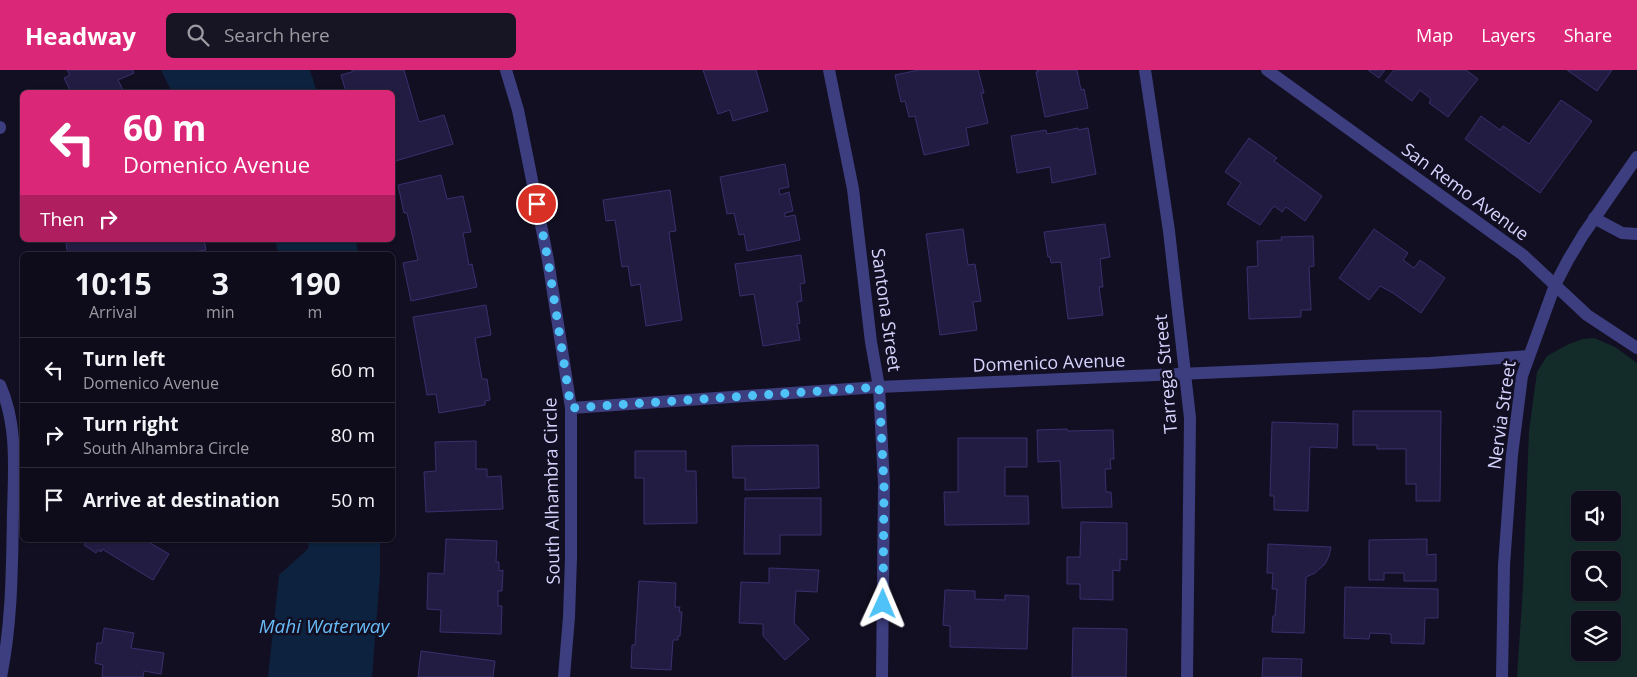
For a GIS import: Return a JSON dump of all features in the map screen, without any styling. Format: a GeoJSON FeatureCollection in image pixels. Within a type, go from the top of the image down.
{"type":"FeatureCollection","features":[{"type":"Feature","properties":{"kind":"street","name":"South Alhambra Circle"},"geometry":{"type":"LineString","coordinates":[[506,70],[518,110],[548,260],[571,408],[572,558],[564,677]]}},
{"type":"Feature","properties":{"kind":"street","name":"Santona Street"},"geometry":{"type":"LineString","coordinates":[[829,70],[853,189],[871,342],[879,387],[884,484],[882,677]]}},
{"type":"Feature","properties":{"kind":"street","name":"Tarrega Street"},"geometry":{"type":"LineString","coordinates":[[1145,70],[1169,231],[1190,418],[1187,677]]}},
{"type":"Feature","properties":{"kind":"street","name":"San Remo Avenue"},"geometry":{"type":"LineString","coordinates":[[1267,70],[1523,255],[1587,315],[1637,348]]}},
{"type":"Feature","properties":{"kind":"street","name":"Nervia Street"},"geometry":{"type":"LineString","coordinates":[[1502,677],[1504,565],[1508,499],[1516,415],[1522,376],[1555,285],[1568,260],[1594,218],[1637,157]]}},
{"type":"Feature","properties":{"kind":"street"},"geometry":{"type":"LineString","coordinates":[[1594,218],[1622,233],[1628,235],[1637,234]]}},
{"type":"Feature","properties":{"kind":"street","name":"Domenico Avenue"},"geometry":{"type":"LineString","coordinates":[[571,408],[879,387],[1186,375],[1430,363],[1528,356]]}},
{"type":"Feature","properties":{"kind":"street"},"geometry":{"type":"LineString","coordinates":[[0,385],[8,410],[14,450],[12,573],[7,640],[1,677]]}},
{"type":"Feature","properties":{"kind":"green space"},"geometry":{"type":"Polygon","coordinates":[[[1594,338],[1615,347],[1637,363],[1637,677],[1517,677],[1523,587],[1529,431],[1537,372],[1547,356],[1583,339],[1594,338]]]}},
{"type":"Feature","properties":{"kind":"water"},"geometry":{"type":"Polygon","coordinates":[[[161,70],[310,70],[316,90],[171,90],[161,70]]]}},
{"type":"Feature","properties":{"kind":"water"},"geometry":{"type":"Polygon","coordinates":[[[276,242],[356,242],[358,252],[278,252],[276,242]]]}},
{"type":"Feature","properties":{"kind":"water","name":"Mahi Waterway"},"geometry":{"type":"Polygon","coordinates":[[[309,542],[380,542],[380,574],[372,677],[268,677],[279,575],[308,549],[309,542]]]}},
{"type":"Feature","properties":{"kind":"building"},"geometry":{"type":"Polygon","coordinates":[[[67,70],[133,70],[134,73],[118,80],[123,90],[70,90],[64,78],[70,75],[67,70]]]}},
{"type":"Feature","properties":{"kind":"building"},"geometry":{"type":"Polygon","coordinates":[[[352,70],[404,70],[419,122],[444,115],[453,144],[395,161],[395,90],[345,90],[341,75],[352,72],[352,70]]]}},
{"type":"Feature","properties":{"kind":"building"},"geometry":{"type":"Polygon","coordinates":[[[703,70],[756,70],[768,111],[733,121],[730,110],[718,114],[703,70]]]}},
{"type":"Feature","properties":{"kind":"building"},"geometry":{"type":"Polygon","coordinates":[[[919,70],[978,70],[984,93],[981,93],[988,123],[966,128],[969,145],[924,155],[915,116],[909,117],[905,101],[901,102],[895,75],[919,70]]]}},
{"type":"Feature","properties":{"kind":"building"},"geometry":{"type":"Polygon","coordinates":[[[1037,70],[1077,70],[1081,90],[1084,89],[1088,108],[1045,117],[1037,70]]]}},
{"type":"Feature","properties":{"kind":"building"},"geometry":{"type":"Polygon","coordinates":[[[1368,70],[1385,70],[1379,78],[1368,70]]]}},
{"type":"Feature","properties":{"kind":"building"},"geometry":{"type":"Polygon","coordinates":[[[1394,70],[1466,70],[1478,79],[1448,117],[1429,103],[1431,99],[1420,90],[1412,101],[1385,81],[1394,70]]]}},
{"type":"Feature","properties":{"kind":"building"},"geometry":{"type":"Polygon","coordinates":[[[1567,70],[1612,70],[1597,91],[1567,70]]]}},
{"type":"Feature","properties":{"kind":"building"},"geometry":{"type":"Polygon","coordinates":[[[1561,100],[1592,121],[1540,193],[1465,139],[1481,116],[1500,130],[1503,126],[1529,144],[1561,100]]]}},
{"type":"Feature","properties":{"kind":"building"},"geometry":{"type":"Polygon","coordinates":[[[1078,128],[1078,130],[1088,128],[1096,174],[1052,183],[1050,167],[1017,173],[1011,136],[1046,130],[1047,134],[1078,128]]]}},
{"type":"Feature","properties":{"kind":"building"},"geometry":{"type":"Polygon","coordinates":[[[1249,138],[1277,158],[1274,161],[1322,196],[1305,221],[1286,207],[1282,212],[1274,206],[1260,225],[1227,204],[1241,183],[1225,172],[1249,138]]]}},
{"type":"Feature","properties":{"kind":"building"},"geometry":{"type":"Polygon","coordinates":[[[785,164],[789,187],[779,189],[780,195],[789,192],[793,211],[785,213],[785,217],[795,215],[800,240],[747,251],[744,234],[739,235],[734,213],[727,214],[720,177],[785,164]]]}},
{"type":"Feature","properties":{"kind":"building"},"geometry":{"type":"Polygon","coordinates":[[[441,175],[447,199],[463,196],[471,232],[463,233],[469,265],[472,264],[477,287],[411,301],[403,263],[418,260],[398,185],[441,175]]]}},
{"type":"Feature","properties":{"kind":"building"},"geometry":{"type":"Polygon","coordinates":[[[670,190],[676,231],[669,232],[682,320],[646,326],[640,284],[631,286],[628,266],[622,267],[615,220],[606,221],[603,200],[670,190]]]}},
{"type":"Feature","properties":{"kind":"building"},"geometry":{"type":"Polygon","coordinates":[[[1105,224],[1110,257],[1100,259],[1103,287],[1099,287],[1103,315],[1068,319],[1061,262],[1051,263],[1050,257],[1048,257],[1044,232],[1105,224]]]}},
{"type":"Feature","properties":{"kind":"building"},"geometry":{"type":"Polygon","coordinates":[[[963,229],[968,265],[975,264],[981,301],[973,302],[977,330],[940,335],[926,234],[963,229]]]}},
{"type":"Feature","properties":{"kind":"building"},"geometry":{"type":"Polygon","coordinates":[[[1374,229],[1408,253],[1403,260],[1414,268],[1420,260],[1445,278],[1421,313],[1380,286],[1369,300],[1339,278],[1374,229]]]}},
{"type":"Feature","properties":{"kind":"building"},"geometry":{"type":"Polygon","coordinates":[[[1313,236],[1314,266],[1309,267],[1311,310],[1301,310],[1301,317],[1249,319],[1247,267],[1258,266],[1257,241],[1282,240],[1281,237],[1313,236]]]}},
{"type":"Feature","properties":{"kind":"building"},"geometry":{"type":"Polygon","coordinates":[[[204,242],[206,250],[194,252],[68,252],[66,243],[204,242]]]}},
{"type":"Feature","properties":{"kind":"building"},"geometry":{"type":"Polygon","coordinates":[[[801,255],[805,283],[800,284],[802,301],[797,302],[800,323],[797,324],[800,340],[763,346],[754,294],[740,296],[735,264],[801,255]]]}},
{"type":"Feature","properties":{"kind":"building"},"geometry":{"type":"Polygon","coordinates":[[[486,305],[491,335],[475,338],[482,379],[487,379],[490,400],[485,401],[485,405],[439,413],[436,394],[427,395],[413,317],[486,305]]]}},
{"type":"Feature","properties":{"kind":"building"},"geometry":{"type":"Polygon","coordinates":[[[1353,411],[1441,411],[1440,501],[1416,501],[1416,484],[1406,484],[1406,449],[1377,449],[1377,445],[1353,445],[1353,411]]]}},
{"type":"Feature","properties":{"kind":"building"},"geometry":{"type":"Polygon","coordinates":[[[1272,422],[1338,424],[1337,448],[1310,447],[1308,511],[1274,510],[1274,496],[1270,496],[1272,422]]]}},
{"type":"Feature","properties":{"kind":"building"},"geometry":{"type":"Polygon","coordinates":[[[1067,429],[1068,431],[1113,430],[1114,459],[1110,459],[1111,469],[1105,469],[1106,492],[1111,492],[1112,507],[1062,508],[1060,461],[1038,462],[1037,430],[1067,429]]]}},
{"type":"Feature","properties":{"kind":"building"},"geometry":{"type":"Polygon","coordinates":[[[958,438],[1027,438],[1027,467],[1005,467],[1005,496],[1028,496],[1029,524],[945,525],[944,492],[958,492],[958,438]]]}},
{"type":"Feature","properties":{"kind":"building"},"geometry":{"type":"Polygon","coordinates":[[[476,441],[476,469],[487,469],[487,477],[501,476],[503,509],[426,512],[424,472],[436,471],[435,442],[476,441]]]}},
{"type":"Feature","properties":{"kind":"building"},"geometry":{"type":"Polygon","coordinates":[[[818,445],[819,488],[745,490],[745,478],[733,478],[732,446],[818,445]]]}},
{"type":"Feature","properties":{"kind":"building"},"geometry":{"type":"Polygon","coordinates":[[[635,451],[686,451],[686,471],[696,471],[697,523],[644,524],[644,478],[635,478],[635,451]]]}},
{"type":"Feature","properties":{"kind":"building"},"geometry":{"type":"Polygon","coordinates":[[[745,498],[821,498],[821,535],[780,535],[780,554],[744,554],[745,498]]]}},
{"type":"Feature","properties":{"kind":"building"},"geometry":{"type":"Polygon","coordinates":[[[1081,522],[1127,523],[1127,560],[1120,559],[1120,571],[1113,570],[1113,600],[1080,599],[1080,584],[1067,584],[1067,557],[1080,557],[1081,522]]]}},
{"type":"Feature","properties":{"kind":"building"},"geometry":{"type":"Polygon","coordinates":[[[446,539],[497,541],[496,562],[499,562],[499,571],[503,570],[502,591],[498,591],[498,606],[502,606],[501,634],[440,632],[441,610],[427,609],[428,573],[444,574],[446,539]]]}},
{"type":"Feature","properties":{"kind":"building"},"geometry":{"type":"Polygon","coordinates":[[[1427,539],[1427,555],[1436,554],[1436,581],[1404,581],[1404,573],[1384,573],[1384,580],[1369,580],[1369,540],[1427,539]]]}},
{"type":"Feature","properties":{"kind":"building"},"geometry":{"type":"Polygon","coordinates":[[[86,542],[148,542],[169,554],[153,580],[102,549],[101,552],[98,550],[96,553],[84,545],[86,542]]]}},
{"type":"Feature","properties":{"kind":"building"},"geometry":{"type":"Polygon","coordinates":[[[1268,544],[1331,547],[1325,564],[1315,573],[1306,577],[1304,633],[1272,632],[1277,589],[1272,589],[1273,573],[1267,573],[1268,544]]]}},
{"type":"Feature","properties":{"kind":"building"},"geometry":{"type":"Polygon","coordinates":[[[769,568],[819,570],[817,592],[796,591],[794,623],[809,639],[785,660],[763,636],[763,624],[739,623],[741,582],[769,583],[769,568]]]}},
{"type":"Feature","properties":{"kind":"building"},"geometry":{"type":"Polygon","coordinates":[[[639,581],[676,583],[675,607],[680,607],[679,612],[682,612],[680,636],[678,636],[678,640],[673,640],[671,670],[631,668],[632,645],[635,645],[639,581]]]}},
{"type":"Feature","properties":{"kind":"building"},"geometry":{"type":"Polygon","coordinates":[[[1345,587],[1438,589],[1438,618],[1425,618],[1424,644],[1391,643],[1391,634],[1370,633],[1369,639],[1344,638],[1345,587]]]}},
{"type":"Feature","properties":{"kind":"building"},"geometry":{"type":"Polygon","coordinates":[[[945,590],[975,591],[975,599],[1005,600],[1005,595],[1029,596],[1027,649],[950,647],[950,626],[943,625],[945,590]]]}},
{"type":"Feature","properties":{"kind":"building"},"geometry":{"type":"Polygon","coordinates":[[[104,628],[134,633],[131,648],[164,653],[161,674],[144,671],[143,677],[102,677],[103,665],[95,663],[97,643],[102,643],[104,628]]]}},
{"type":"Feature","properties":{"kind":"building"},"geometry":{"type":"Polygon","coordinates":[[[1073,628],[1127,629],[1126,677],[1072,677],[1073,628]]]}},
{"type":"Feature","properties":{"kind":"building"},"geometry":{"type":"Polygon","coordinates":[[[421,651],[495,661],[493,677],[418,677],[421,651]]]}},
{"type":"Feature","properties":{"kind":"building"},"geometry":{"type":"Polygon","coordinates":[[[1263,658],[1302,659],[1301,677],[1262,677],[1263,658]]]}},
{"type":"Feature","properties":{"kind":"route"},"geometry":{"type":"LineString","coordinates":[[537,204],[548,260],[571,408],[879,387],[884,484],[883,604]]}}]}
